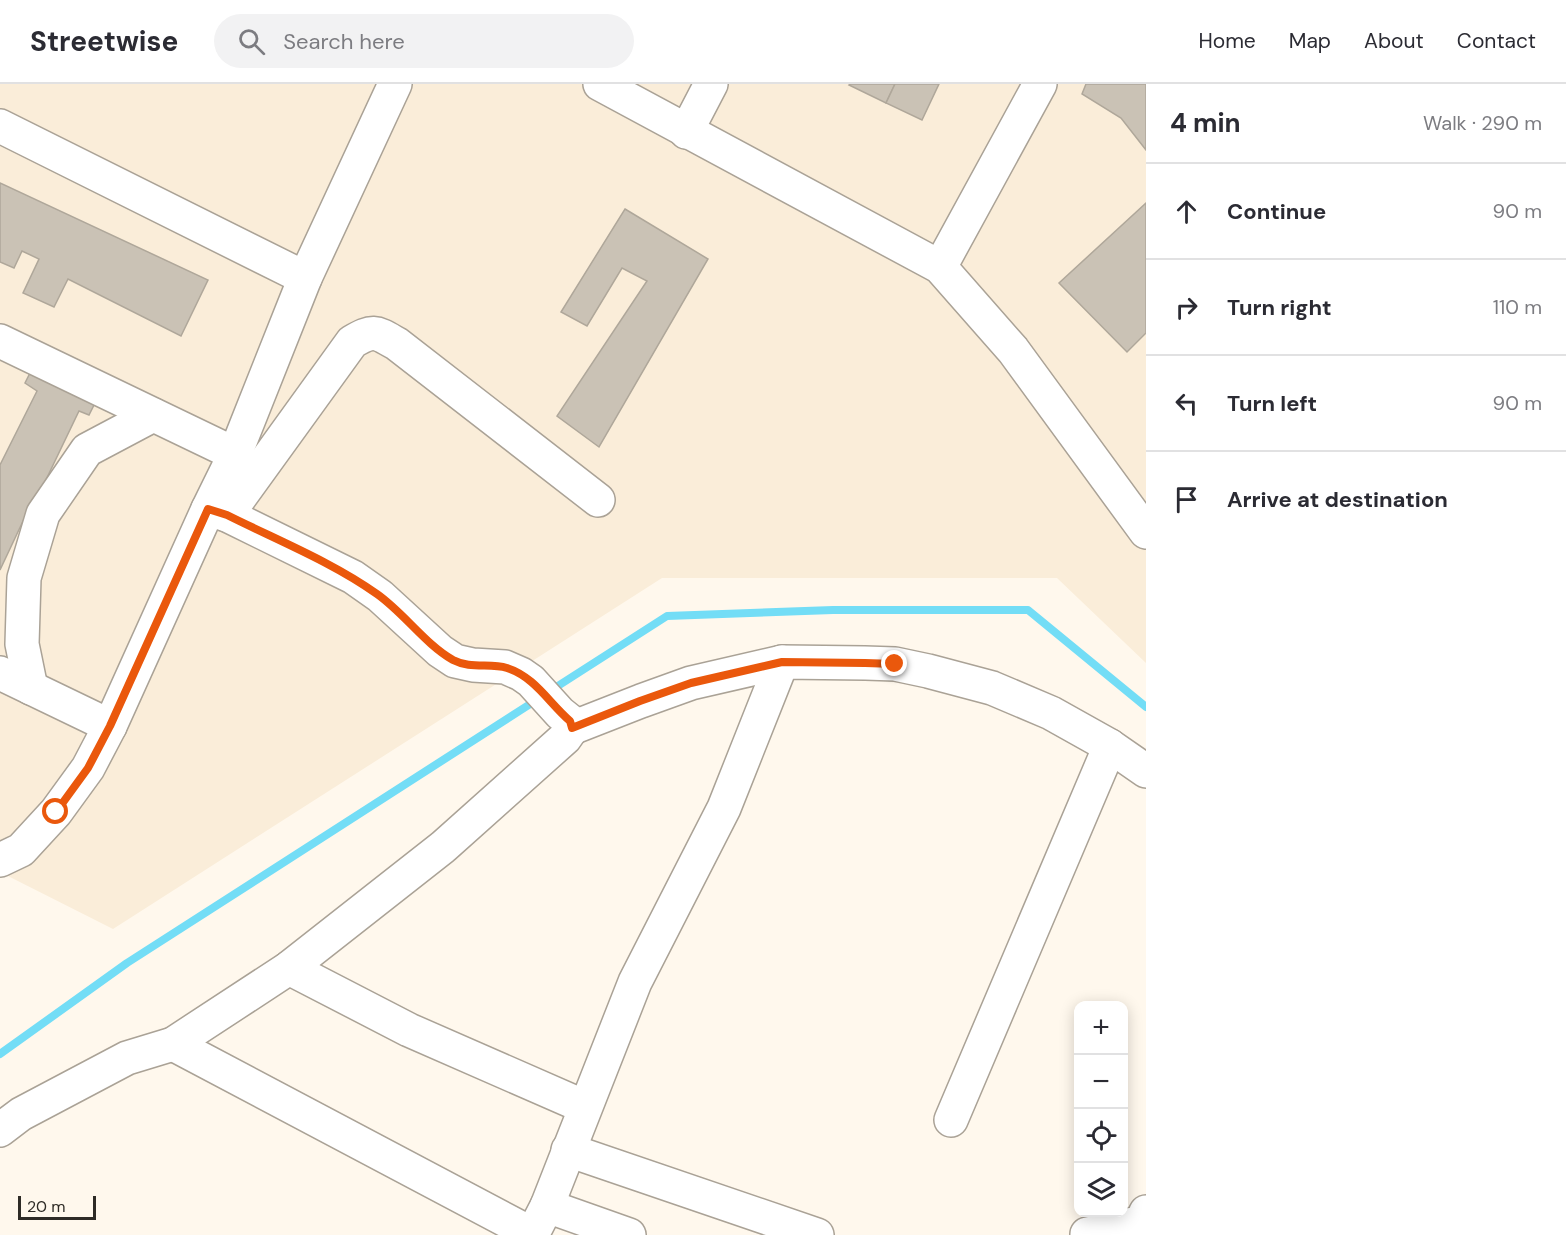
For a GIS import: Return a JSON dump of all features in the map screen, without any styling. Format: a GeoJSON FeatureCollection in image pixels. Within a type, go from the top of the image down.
{"type":"FeatureCollection","features":[{"type":"Feature","properties":{"kind":"street"},"geometry":{"type":"LineString","coordinates":[[0,860],[21,850],[56,812],[88,768],[110,726],[218,512],[235,454],[305,278],[395,84]]}},
{"type":"Feature","properties":{"kind":"street"},"geometry":{"type":"LineString","coordinates":[[600,84],[939,267],[1013,350],[1146,532]]}},
{"type":"Feature","properties":{"kind":"street"},"geometry":{"type":"LineString","coordinates":[[686,132],[711,84]]}},
{"type":"Feature","properties":{"kind":"street"},"geometry":{"type":"LineString","coordinates":[[939,267],[1040,84]]}},
{"type":"Feature","properties":{"kind":"street"},"geometry":{"type":"LineString","coordinates":[[0,126],[305,278]]}},
{"type":"Feature","properties":{"kind":"street"},"geometry":{"type":"LineString","coordinates":[[218,512],[352,342],[366,333],[379,333],[398,344],[598,500]]}},
{"type":"Feature","properties":{"kind":"street"},"geometry":{"type":"LineString","coordinates":[[2,347],[235,454]]}},
{"type":"Feature","properties":{"kind":"street"},"geometry":{"type":"LineString","coordinates":[[31,688],[22,644],[24,578],[43,514],[87,450],[153,415]]}},
{"type":"Feature","properties":{"kind":"street"},"geometry":{"type":"LineString","coordinates":[[0,1130],[21,1114],[127,1058],[173,1044],[289,968],[444,848],[565,738],[566,720],[531,681],[521,674],[505,668],[455,661],[440,651],[380,596],[352,577],[218,512]]}},
{"type":"Feature","properties":{"kind":"street"},"geometry":{"type":"LineString","coordinates":[[566,720],[640,701],[691,683],[782,662],[895,664],[928,670],[992,688],[1051,713],[1110,746],[1146,771]]}},
{"type":"Feature","properties":{"kind":"street"},"geometry":{"type":"LineString","coordinates":[[537,1225],[635,982],[724,808],[782,662]]}},
{"type":"Feature","properties":{"kind":"street"},"geometry":{"type":"LineString","coordinates":[[0,674],[110,726]]}},
{"type":"Feature","properties":{"kind":"street"},"geometry":{"type":"LineString","coordinates":[[951,1119],[1110,746]]}},
{"type":"Feature","properties":{"kind":"street"},"geometry":{"type":"LineString","coordinates":[[289,968],[409,1030],[585,1107]]}},
{"type":"Feature","properties":{"kind":"street"},"geometry":{"type":"LineString","coordinates":[[173,1044],[537,1225],[629,1235]]}},
{"type":"Feature","properties":{"kind":"street"},"geometry":{"type":"LineString","coordinates":[[568,1150],[817,1235]]}},
{"type":"Feature","properties":{"kind":"street"},"geometry":{"type":"LineString","coordinates":[[1087,1235],[1142,1222],[1146,1212]]}},
{"type":"Feature","properties":{"kind":"shaded area"},"geometry":{"type":"Polygon","coordinates":[[[0,84],[1146,84],[1146,663],[1057,578],[662,578],[113,929],[0,872],[0,84]]]}},
{"type":"Feature","properties":{"kind":"building"},"geometry":{"type":"Polygon","coordinates":[[[850,84],[895,84],[886,103],[850,84]]]}},
{"type":"Feature","properties":{"kind":"building"},"geometry":{"type":"Polygon","coordinates":[[[895,84],[939,84],[922,120],[886,103],[895,84]]]}},
{"type":"Feature","properties":{"kind":"building"},"geometry":{"type":"Polygon","coordinates":[[[1086,84],[1146,84],[1146,150],[1121,118],[1082,94],[1086,84]]]}},
{"type":"Feature","properties":{"kind":"building"},"geometry":{"type":"Polygon","coordinates":[[[0,183],[208,280],[181,336],[68,279],[54,307],[23,293],[39,259],[22,251],[14,268],[0,262],[0,183]]]}},
{"type":"Feature","properties":{"kind":"building"},"geometry":{"type":"Polygon","coordinates":[[[1146,203],[1146,333],[1127,352],[1059,283],[1146,203]]]}},
{"type":"Feature","properties":{"kind":"building"},"geometry":{"type":"Polygon","coordinates":[[[625,209],[708,259],[599,447],[557,416],[647,281],[622,268],[587,326],[561,312],[625,209]]]}},
{"type":"Feature","properties":{"kind":"building"},"geometry":{"type":"Polygon","coordinates":[[[35,363],[99,395],[89,415],[79,411],[43,486],[30,523],[24,519],[0,570],[0,465],[37,391],[25,383],[35,363]]]}},
{"type":"Feature","properties":{"kind":"waterway"},"geometry":{"type":"LineString","coordinates":[[550,691],[667,616],[833,610],[1028,610],[1146,707]]}},
{"type":"Feature","properties":{"kind":"waterway"},"geometry":{"type":"LineString","coordinates":[[0,1054],[127,963],[538,699]]}},
{"type":"Feature","properties":{"kind":"route"},"geometry":{"type":"LineString","coordinates":[[56,812],[88,768],[110,726],[208,509],[227,515],[352,577],[380,596],[440,651],[455,661],[505,668],[521,674],[531,681],[570,721],[572,728],[691,683],[782,662],[895,664]]}}]}
